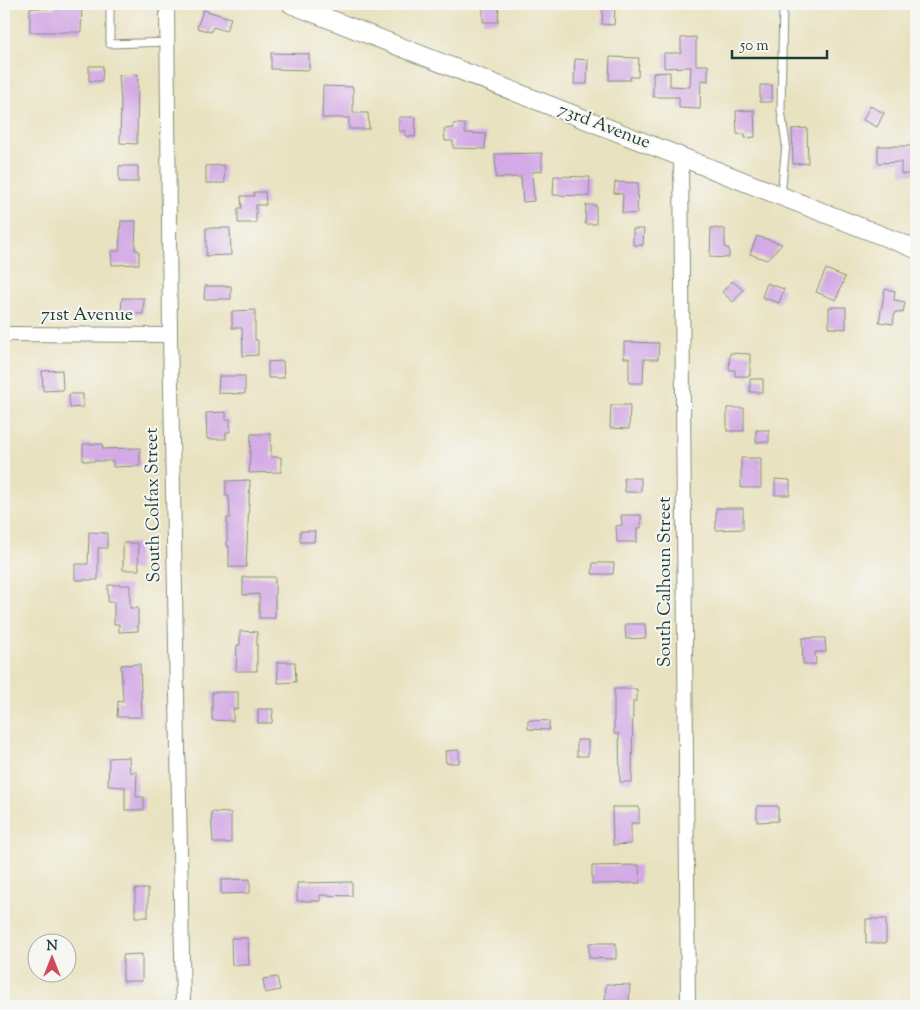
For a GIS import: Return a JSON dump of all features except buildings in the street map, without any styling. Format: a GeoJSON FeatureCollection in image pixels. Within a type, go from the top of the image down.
{"type":"FeatureCollection","features":[{"type":"Feature","properties":{"kind":"street","name":"South Colfax Street"},"geometry":{"type":"LineString","coordinates":[[167,4],[170,335],[184,1006]]}},
{"type":"Feature","properties":{"kind":"street","name":"73rd Avenue"},"geometry":{"type":"LineString","coordinates":[[294,4],[916,249]]}},
{"type":"Feature","properties":{"kind":"street","name":"South Calhoun Street"},"geometry":{"type":"LineString","coordinates":[[681,157],[688,1006]]}},
{"type":"Feature","properties":{"kind":"street","name":"71st Avenue"},"geometry":{"type":"LineString","coordinates":[[4,334],[170,335]]}},
{"type":"Feature","properties":{"kind":"lane"},"geometry":{"type":"LineString","coordinates":[[110,4],[110,44],[167,42]]}},
{"type":"Feature","properties":{"kind":"lane"},"geometry":{"type":"LineString","coordinates":[[781,196],[786,144],[781,110],[783,4]]}}]}
